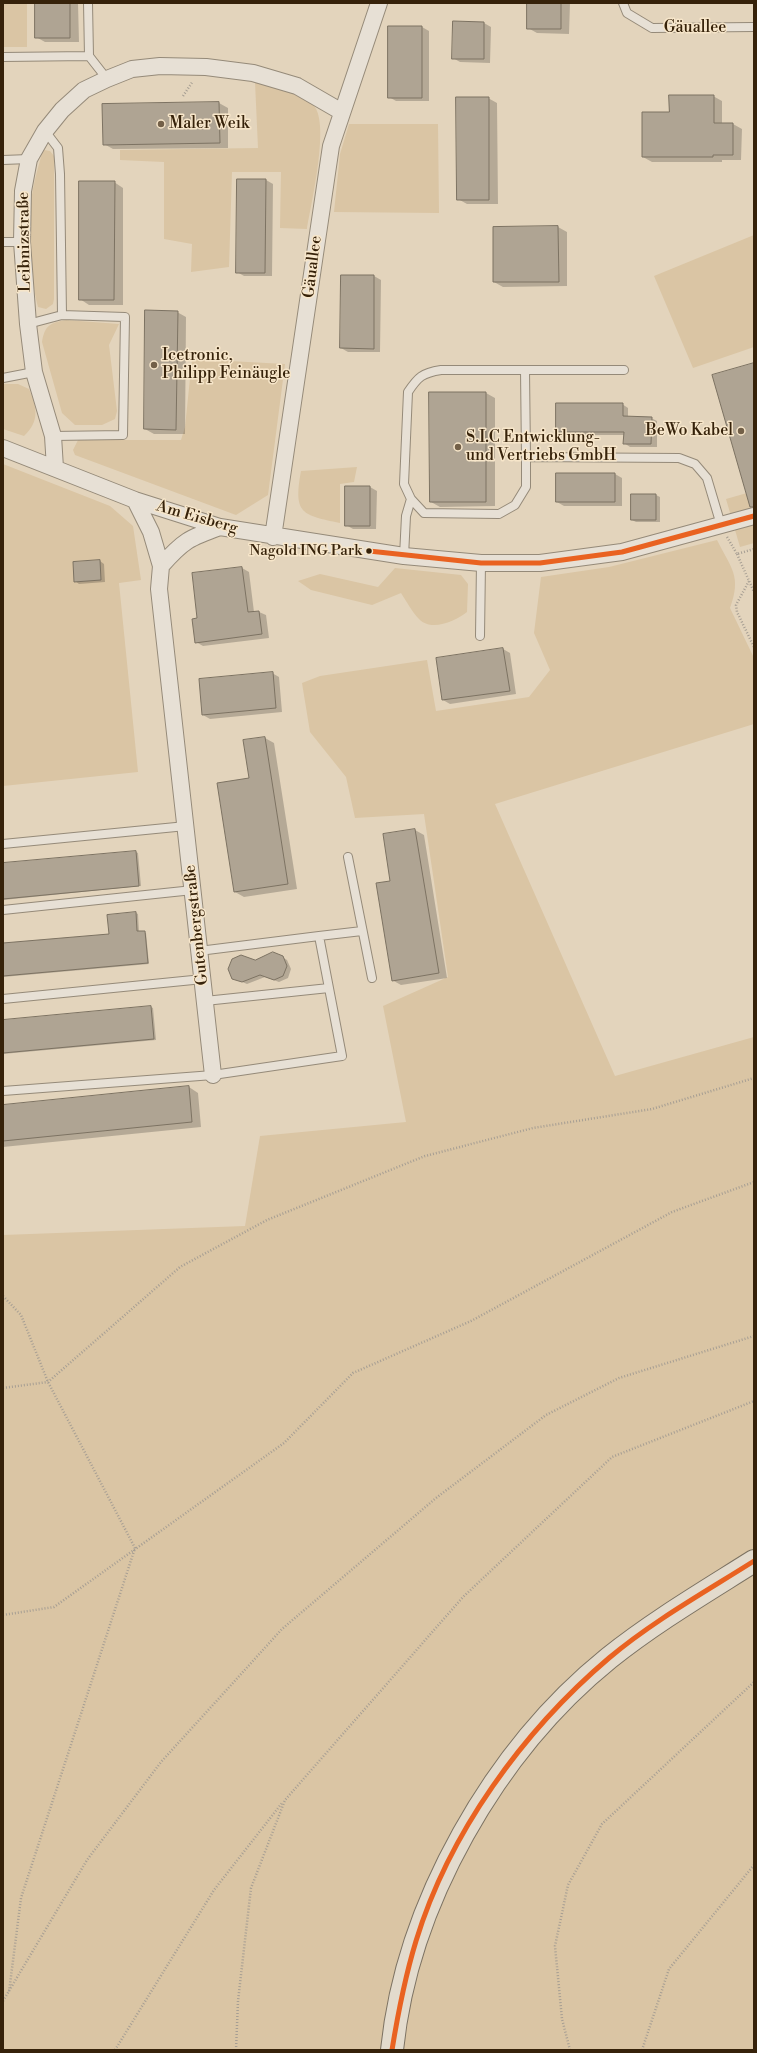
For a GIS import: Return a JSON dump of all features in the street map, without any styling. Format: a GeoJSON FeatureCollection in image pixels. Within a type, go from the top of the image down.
{"type":"FeatureCollection","features":[{"type":"Feature","properties":{"kind":"main road"},"geometry":{"type":"LineString","coordinates":[[392,2050],[406,1980],[418,1939],[444,1871],[468,1828],[502,1775],[537,1729],[564,1700],[608,1659],[676,1610],[754,1561]]}},
{"type":"Feature","properties":{"kind":"street","name":"Gäuallee"},"geometry":{"type":"LineString","coordinates":[[273,537],[331,146],[379,3]]}},
{"type":"Feature","properties":{"kind":"street","name":"Leibnizstraße"},"geometry":{"type":"LineString","coordinates":[[55,468],[53,436],[34,372],[28,324],[22,242],[23,191],[29,160],[45,131],[62,110],[84,90],[132,69],[160,66],[206,67],[246,72],[297,86],[342,112]]}},
{"type":"Feature","properties":{"kind":"street","name":"Am Eisberg"},"geometry":{"type":"LineString","coordinates":[[3,448],[135,500],[220,527],[273,537],[404,556],[481,562],[540,563],[622,552],[754,516]]}},
{"type":"Feature","properties":{"kind":"street","name":"Gutenbergstraße"},"geometry":{"type":"LineString","coordinates":[[135,500],[151,532],[161,566],[159,589],[213,1074]]}},
{"type":"Feature","properties":{"kind":"street"},"geometry":{"type":"LineString","coordinates":[[161,566],[177,548],[193,536],[220,527]]}},
{"type":"Feature","properties":{"kind":"lane"},"geometry":{"type":"LineString","coordinates":[[88,3],[89,56],[108,79]]}},
{"type":"Feature","properties":{"kind":"lane","name":"Gäuallee"},"geometry":{"type":"LineString","coordinates":[[623,3],[627,12],[652,28],[754,27]]}},
{"type":"Feature","properties":{"kind":"lane"},"geometry":{"type":"LineString","coordinates":[[3,57],[89,56]]}},
{"type":"Feature","properties":{"kind":"lane"},"geometry":{"type":"LineString","coordinates":[[45,131],[58,148],[60,174],[62,315]]}},
{"type":"Feature","properties":{"kind":"lane"},"geometry":{"type":"LineString","coordinates":[[3,160],[29,160]]}},
{"type":"Feature","properties":{"kind":"lane"},"geometry":{"type":"LineString","coordinates":[[3,242],[22,242]]}},
{"type":"Feature","properties":{"kind":"lane"},"geometry":{"type":"LineString","coordinates":[[28,324],[62,315],[126,317],[123,435],[53,436]]}},
{"type":"Feature","properties":{"kind":"lane"},"geometry":{"type":"LineString","coordinates":[[525,370],[526,487],[515,505],[499,514],[424,513],[411,499],[404,484],[408,392],[416,381],[425,373],[441,370],[525,370],[624,370]]}},
{"type":"Feature","properties":{"kind":"lane"},"geometry":{"type":"LineString","coordinates":[[3,378],[34,372]]}},
{"type":"Feature","properties":{"kind":"lane"},"geometry":{"type":"LineString","coordinates":[[526,457],[679,458],[695,464],[707,478],[721,526]]}},
{"type":"Feature","properties":{"kind":"lane"},"geometry":{"type":"LineString","coordinates":[[404,556],[406,516],[411,499]]}},
{"type":"Feature","properties":{"kind":"lane"},"geometry":{"type":"LineString","coordinates":[[480,636],[481,562]]}},
{"type":"Feature","properties":{"kind":"lane"},"geometry":{"type":"LineString","coordinates":[[3,844],[186,826]]}},
{"type":"Feature","properties":{"kind":"lane"},"geometry":{"type":"LineString","coordinates":[[348,857],[372,978]]}},
{"type":"Feature","properties":{"kind":"lane"},"geometry":{"type":"LineString","coordinates":[[3,910],[193,890]]}},
{"type":"Feature","properties":{"kind":"lane"},"geometry":{"type":"LineString","coordinates":[[199,951],[362,931]]}},
{"type":"Feature","properties":{"kind":"lane"},"geometry":{"type":"LineString","coordinates":[[3,1092],[213,1074],[342,1056],[319,936]]}},
{"type":"Feature","properties":{"kind":"lane"},"geometry":{"type":"LineString","coordinates":[[3,1000],[202,979]]}},
{"type":"Feature","properties":{"kind":"lane"},"geometry":{"type":"LineString","coordinates":[[205,1001],[329,988]]}},
{"type":"Feature","properties":{"kind":"path"},"geometry":{"type":"LineString","coordinates":[[721,526],[737,554],[754,592]]}},
{"type":"Feature","properties":{"kind":"path"},"geometry":{"type":"LineString","coordinates":[[737,554],[754,549]]}},
{"type":"Feature","properties":{"kind":"path"},"geometry":{"type":"LineString","coordinates":[[749,581],[736,604],[737,612],[754,647]]}},
{"type":"Feature","properties":{"kind":"path"},"geometry":{"type":"LineString","coordinates":[[3,1388],[48,1382],[180,1267],[267,1220],[425,1156],[533,1128],[652,1109],[754,1078]]}},
{"type":"Feature","properties":{"kind":"path"},"geometry":{"type":"LineString","coordinates":[[3,1615],[54,1607],[284,1443],[353,1373],[471,1321],[672,1212],[754,1182]]}},
{"type":"Feature","properties":{"kind":"path"},"geometry":{"type":"LineString","coordinates":[[3,1296],[21,1315],[48,1382],[135,1548],[21,1898],[8,1994]]}},
{"type":"Feature","properties":{"kind":"path"},"geometry":{"type":"LineString","coordinates":[[3,2001],[87,1860],[161,1762],[282,1629],[436,1498],[546,1415],[619,1378],[754,1336]]}},
{"type":"Feature","properties":{"kind":"path"},"geometry":{"type":"LineString","coordinates":[[116,2050],[214,1890],[285,1800],[463,1597],[612,1457],[754,1402]]}},
{"type":"Feature","properties":{"kind":"path"},"geometry":{"type":"LineString","coordinates":[[570,2050],[562,2019],[555,1946],[568,1885],[602,1824],[754,1682]]}},
{"type":"Feature","properties":{"kind":"path"},"geometry":{"type":"LineString","coordinates":[[236,2050],[238,2002],[251,1888],[285,1800]]}},
{"type":"Feature","properties":{"kind":"path"},"geometry":{"type":"LineString","coordinates":[[642,2050],[669,1969],[754,1865]]}},
{"type":"Feature","properties":{"kind":"shaded area"},"geometry":{"type":"Polygon","coordinates":[[[3,3],[27,3],[27,47],[3,47],[3,3]]]}},
{"type":"Feature","properties":{"kind":"shaded area"},"geometry":{"type":"Polygon","coordinates":[[[255,82],[295,94],[314,106],[318,115],[320,146],[307,229],[280,228],[281,172],[232,172],[229,267],[191,272],[192,244],[164,239],[164,162],[120,160],[120,150],[258,148],[255,82]]]}},
{"type":"Feature","properties":{"kind":"shaded area"},"geometry":{"type":"Polygon","coordinates":[[[349,124],[438,124],[439,213],[334,212],[340,154],[349,124]]]}},
{"type":"Feature","properties":{"kind":"shaded area"},"geometry":{"type":"Polygon","coordinates":[[[44,150],[50,151],[54,156],[54,299],[53,304],[46,309],[38,307],[35,295],[30,248],[31,202],[36,176],[44,150]]]}},
{"type":"Feature","properties":{"kind":"shaded area"},"geometry":{"type":"Polygon","coordinates":[[[754,235],[754,347],[693,368],[654,276],[754,235]]]}},
{"type":"Feature","properties":{"kind":"shaded area"},"geometry":{"type":"Polygon","coordinates":[[[66,320],[119,324],[109,345],[117,411],[115,419],[102,425],[75,425],[62,413],[42,342],[43,336],[49,326],[56,322],[66,320]]]}},
{"type":"Feature","properties":{"kind":"shaded area"},"geometry":{"type":"Polygon","coordinates":[[[192,359],[285,364],[268,495],[236,515],[75,455],[73,450],[78,440],[181,440],[185,427],[192,359]]]}},
{"type":"Feature","properties":{"kind":"shaded area"},"geometry":{"type":"Polygon","coordinates":[[[3,384],[18,384],[29,389],[34,402],[36,414],[33,425],[24,436],[3,429],[3,384]]]}},
{"type":"Feature","properties":{"kind":"shaded area"},"geometry":{"type":"Polygon","coordinates":[[[3,464],[110,506],[133,526],[141,580],[119,583],[138,772],[3,786],[3,464]]]}},
{"type":"Feature","properties":{"kind":"shaded area"},"geometry":{"type":"Polygon","coordinates":[[[357,467],[354,482],[340,484],[340,523],[317,518],[303,510],[298,496],[301,471],[357,467]]]}},
{"type":"Feature","properties":{"kind":"shaded area"},"geometry":{"type":"Polygon","coordinates":[[[754,491],[754,543],[740,547],[726,499],[754,491]]]}},
{"type":"Feature","properties":{"kind":"shaded area"},"geometry":{"type":"Polygon","coordinates":[[[717,540],[730,565],[735,580],[735,588],[730,608],[754,658],[754,724],[495,804],[615,1076],[754,1037],[754,2050],[3,2050],[3,1235],[245,1226],[260,1136],[406,1122],[383,1006],[448,977],[424,814],[355,818],[346,777],[310,732],[302,683],[320,676],[427,660],[436,711],[529,697],[550,670],[534,633],[541,577],[609,567],[717,540]]]}},
{"type":"Feature","properties":{"kind":"shaded area"},"geometry":{"type":"Polygon","coordinates":[[[395,568],[461,575],[468,584],[467,612],[450,622],[430,625],[424,623],[416,616],[401,593],[372,605],[311,590],[298,581],[320,574],[378,587],[395,568]]]}},
{"type":"Feature","properties":{"kind":"building"},"geometry":{"type":"Polygon","coordinates":[[[35,3],[70,3],[70,38],[35,38],[35,3]]]}},
{"type":"Feature","properties":{"kind":"building"},"geometry":{"type":"Polygon","coordinates":[[[527,3],[561,3],[561,29],[527,29],[527,3]]]}},
{"type":"Feature","properties":{"kind":"building"},"geometry":{"type":"Polygon","coordinates":[[[453,21],[484,22],[484,59],[452,59],[453,21]]]}},
{"type":"Feature","properties":{"kind":"building"},"geometry":{"type":"Polygon","coordinates":[[[388,26],[422,26],[422,98],[388,98],[388,26]]]}},
{"type":"Feature","properties":{"kind":"building"},"geometry":{"type":"Polygon","coordinates":[[[669,95],[714,95],[714,123],[733,123],[733,155],[713,155],[713,157],[642,157],[642,112],[669,112],[669,95]]]}},
{"type":"Feature","properties":{"kind":"building"},"geometry":{"type":"Polygon","coordinates":[[[456,97],[489,97],[489,200],[457,200],[456,97]]]}},
{"type":"Feature","properties":{"kind":"building","name":"Maler Weik"},"geometry":{"type":"Polygon","coordinates":[[[219,102],[220,143],[103,145],[102,104],[219,102]]]}},
{"type":"Feature","properties":{"kind":"building"},"geometry":{"type":"Polygon","coordinates":[[[237,179],[266,179],[265,273],[236,273],[237,179]]]}},
{"type":"Feature","properties":{"kind":"building"},"geometry":{"type":"Polygon","coordinates":[[[79,181],[115,181],[114,300],[79,300],[79,181]]]}},
{"type":"Feature","properties":{"kind":"building"},"geometry":{"type":"Polygon","coordinates":[[[558,226],[559,282],[493,282],[493,227],[558,226]]]}},
{"type":"Feature","properties":{"kind":"building"},"geometry":{"type":"Polygon","coordinates":[[[341,275],[374,275],[374,349],[340,348],[341,275]]]}},
{"type":"Feature","properties":{"kind":"building"},"geometry":{"type":"Polygon","coordinates":[[[145,310],[178,311],[176,430],[144,429],[145,310]]]}},
{"type":"Feature","properties":{"kind":"building","name":"BeWo Kabel"},"geometry":{"type":"Polygon","coordinates":[[[754,363],[754,507],[750,507],[712,375],[754,363]]]}},
{"type":"Feature","properties":{"kind":"building","name":"S.I.C Entwicklung- und Vertriebs GmbH"},"geometry":{"type":"Polygon","coordinates":[[[429,392],[486,392],[486,502],[430,502],[429,392]]]}},
{"type":"Feature","properties":{"kind":"building"},"geometry":{"type":"Polygon","coordinates":[[[556,403],[623,403],[623,416],[652,417],[651,444],[623,444],[624,432],[556,432],[556,403]]]}},
{"type":"Feature","properties":{"kind":"building"},"geometry":{"type":"Polygon","coordinates":[[[556,473],[615,473],[615,502],[556,502],[556,473]]]}},
{"type":"Feature","properties":{"kind":"building"},"geometry":{"type":"Polygon","coordinates":[[[345,486],[370,486],[370,526],[345,526],[345,486]]]}},
{"type":"Feature","properties":{"kind":"building"},"geometry":{"type":"Polygon","coordinates":[[[631,494],[656,494],[656,520],[631,520],[631,494]]]}},
{"type":"Feature","properties":{"kind":"building"},"geometry":{"type":"Polygon","coordinates":[[[100,560],[101,580],[74,582],[73,562],[100,560]]]}},
{"type":"Feature","properties":{"kind":"building"},"geometry":{"type":"Polygon","coordinates":[[[242,567],[248,612],[259,611],[262,634],[195,643],[192,619],[197,618],[192,573],[242,567]]]}},
{"type":"Feature","properties":{"kind":"building"},"geometry":{"type":"Polygon","coordinates":[[[503,648],[510,691],[442,700],[436,658],[503,648]]]}},
{"type":"Feature","properties":{"kind":"building"},"geometry":{"type":"Polygon","coordinates":[[[273,672],[276,708],[202,715],[199,679],[273,672]]]}},
{"type":"Feature","properties":{"kind":"building"},"geometry":{"type":"Polygon","coordinates":[[[265,737],[288,884],[234,892],[217,783],[249,778],[243,740],[265,737]]]}},
{"type":"Feature","properties":{"kind":"building"},"geometry":{"type":"Polygon","coordinates":[[[415,829],[439,973],[392,981],[376,883],[390,881],[383,834],[415,829]]]}},
{"type":"Feature","properties":{"kind":"building"},"geometry":{"type":"Polygon","coordinates":[[[136,851],[139,886],[3,899],[3,863],[136,851]]]}},
{"type":"Feature","properties":{"kind":"building"},"geometry":{"type":"Polygon","coordinates":[[[136,912],[137,931],[145,931],[148,963],[3,976],[3,943],[109,934],[107,915],[136,912]]]}},
{"type":"Feature","properties":{"kind":"building"},"geometry":{"type":"Polygon","coordinates":[[[273,952],[283,956],[287,966],[283,976],[274,980],[260,975],[242,982],[232,979],[228,969],[232,959],[241,955],[255,960],[273,952]]]}},
{"type":"Feature","properties":{"kind":"building"},"geometry":{"type":"Polygon","coordinates":[[[151,1006],[154,1039],[3,1053],[3,1020],[151,1006]]]}},
{"type":"Feature","properties":{"kind":"building"},"geometry":{"type":"Polygon","coordinates":[[[189,1086],[192,1122],[3,1141],[3,1105],[189,1086]]]}},
{"type":"Feature","properties":{"kind":"transit line"},"geometry":{"type":"LineString","coordinates":[[369,551],[481,563],[540,563],[622,552],[754,516]]}},
{"type":"Feature","properties":{"kind":"transit line"},"geometry":{"type":"LineString","coordinates":[[392,2050],[408,1968],[430,1901],[448,1861],[469,1823],[493,1786],[519,1751],[547,1718],[577,1687],[609,1658],[661,1619],[754,1561]]}},
{"type":"Feature","properties":{"kind":"place","name":"Maler Weik"},"geometry":{"type":"Point","coordinates":[161,124]}},
{"type":"Feature","properties":{"kind":"place","name":"Icetronic, Philipp Feinäugle"},"geometry":{"type":"Point","coordinates":[154,365]}},
{"type":"Feature","properties":{"kind":"place","name":"BeWo Kabel"},"geometry":{"type":"Point","coordinates":[741,431]}},
{"type":"Feature","properties":{"kind":"place","name":"S.I.C Entwicklung- und Vertriebs GmbH"},"geometry":{"type":"Point","coordinates":[458,447]}},
{"type":"Feature","properties":{"kind":"place","name":"Nagold ING Park"},"geometry":{"type":"Point","coordinates":[369,551]}}]}
